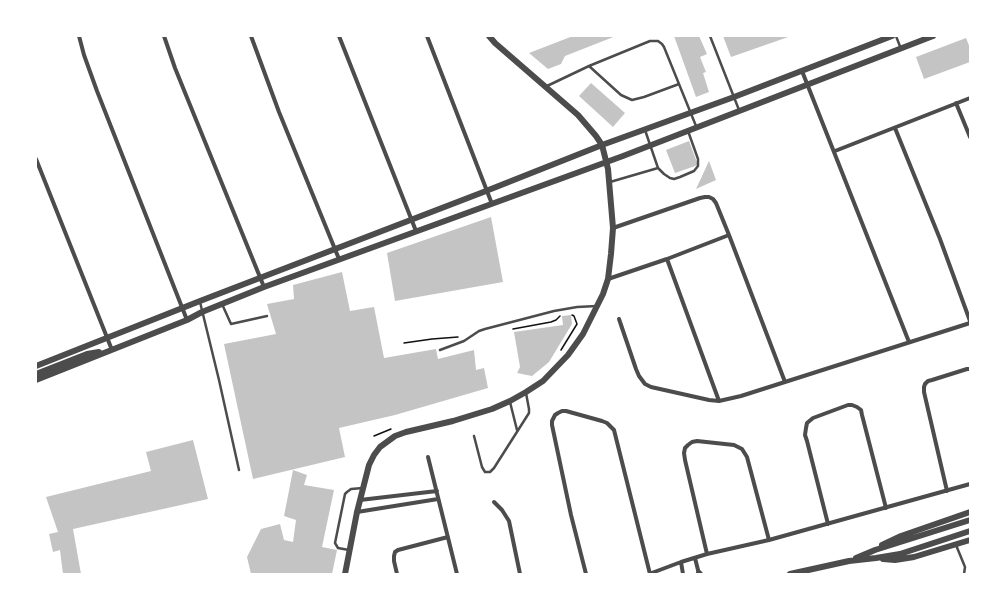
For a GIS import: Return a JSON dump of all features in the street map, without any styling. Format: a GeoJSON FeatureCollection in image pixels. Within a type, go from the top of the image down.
{"type":"FeatureCollection","features":[{"type":"Feature","properties":{"kind":"street"},"geometry":{"type":"LineString","coordinates":[[79,36],[97,91],[187,320]]}},
{"type":"Feature","properties":{"kind":"street"},"geometry":{"type":"LineString","coordinates":[[164,36],[264,288]]}},
{"type":"Feature","properties":{"kind":"street"},"geometry":{"type":"LineString","coordinates":[[251,36],[279,112],[339,260]]}},
{"type":"Feature","properties":{"kind":"street"},"geometry":{"type":"LineString","coordinates":[[339,36],[416,231]]}},
{"type":"Feature","properties":{"kind":"street"},"geometry":{"type":"LineString","coordinates":[[427,36],[492,204]]}},
{"type":"Feature","properties":{"kind":"street"},"geometry":{"type":"LineString","coordinates":[[345,574],[368,466],[380,447],[395,436],[406,432],[454,421],[492,409],[510,401],[543,381],[568,355],[583,334],[598,306],[608,279],[613,228],[610,182],[602,145],[578,115],[495,43],[489,36]]}},
{"type":"Feature","properties":{"kind":"street"},"geometry":{"type":"LineString","coordinates":[[36,366],[602,145],[734,97],[892,36]]}},
{"type":"Feature","properties":{"kind":"street"},"geometry":{"type":"LineString","coordinates":[[36,380],[187,320],[222,304],[606,162],[933,36]]}},
{"type":"Feature","properties":{"kind":"street"},"geometry":{"type":"LineString","coordinates":[[802,71],[835,151],[909,342]]}},
{"type":"Feature","properties":{"kind":"street"},"geometry":{"type":"LineString","coordinates":[[835,151],[970,98]]}},
{"type":"Feature","properties":{"kind":"street"},"geometry":{"type":"LineString","coordinates":[[956,103],[970,137]]}},
{"type":"Feature","properties":{"kind":"street"},"geometry":{"type":"LineString","coordinates":[[619,319],[636,369],[641,380],[645,384],[651,387],[719,401],[741,396],[970,322],[940,239],[895,128]]}},
{"type":"Feature","properties":{"kind":"street"},"geometry":{"type":"LineString","coordinates":[[36,159],[112,350]]}},
{"type":"Feature","properties":{"kind":"street"},"geometry":{"type":"LineString","coordinates":[[613,228],[705,197],[713,199],[729,235],[785,382]]}},
{"type":"Feature","properties":{"kind":"street"},"geometry":{"type":"LineString","coordinates":[[608,279],[729,235]]}},
{"type":"Feature","properties":{"kind":"street"},"geometry":{"type":"LineString","coordinates":[[666,259],[719,401]]}},
{"type":"Feature","properties":{"kind":"street"},"geometry":{"type":"LineString","coordinates":[[36,374],[87,354],[112,350]]}},
{"type":"Feature","properties":{"kind":"street"},"geometry":{"type":"LineString","coordinates":[[947,491],[924,392],[925,384],[932,380],[970,369]]}},
{"type":"Feature","properties":{"kind":"street"},"geometry":{"type":"LineString","coordinates":[[828,524],[806,441],[806,428],[807,423],[813,418],[848,405],[852,405],[861,410],[886,508]]}},
{"type":"Feature","properties":{"kind":"street"},"geometry":{"type":"LineString","coordinates":[[586,574],[571,515],[553,431],[552,421],[555,416],[558,413],[566,411],[602,421],[611,426],[614,430],[649,574],[707,554],[769,540],[970,484]]}},
{"type":"Feature","properties":{"kind":"street"},"geometry":{"type":"LineString","coordinates":[[707,554],[684,453],[685,448],[692,442],[697,441],[734,445],[742,449],[746,457],[769,540]]}},
{"type":"Feature","properties":{"kind":"street"},"geometry":{"type":"LineString","coordinates":[[428,457],[457,574]]}},
{"type":"Feature","properties":{"kind":"street"},"geometry":{"type":"LineString","coordinates":[[360,500],[437,491]]}},
{"type":"Feature","properties":{"kind":"street"},"geometry":{"type":"LineString","coordinates":[[358,512],[438,499]]}},
{"type":"Feature","properties":{"kind":"street"},"geometry":{"type":"LineString","coordinates":[[494,502],[502,510],[508,520],[520,574]]}},
{"type":"Feature","properties":{"kind":"street"},"geometry":{"type":"LineString","coordinates":[[875,550],[891,540],[901,536],[970,512]]}},
{"type":"Feature","properties":{"kind":"street"},"geometry":{"type":"LineString","coordinates":[[849,561],[875,550],[970,520]]}},
{"type":"Feature","properties":{"kind":"street"},"geometry":{"type":"LineString","coordinates":[[790,574],[849,561],[900,554],[970,531]]}},
{"type":"Feature","properties":{"kind":"street"},"geometry":{"type":"LineString","coordinates":[[397,574],[394,561],[395,552],[448,537]]}},
{"type":"Feature","properties":{"kind":"street"},"geometry":{"type":"LineString","coordinates":[[876,558],[894,560],[914,557],[970,540]]}},
{"type":"Feature","properties":{"kind":"street"},"geometry":{"type":"LineString","coordinates":[[695,558],[700,574]]}},
{"type":"Feature","properties":{"kind":"street"},"geometry":{"type":"LineString","coordinates":[[681,562],[683,574]]}},
{"type":"Feature","properties":{"kind":"lane"},"geometry":{"type":"LineString","coordinates":[[710,36],[739,110]]}},
{"type":"Feature","properties":{"kind":"lane"},"geometry":{"type":"LineString","coordinates":[[896,36],[900,49]]}},
{"type":"Feature","properties":{"kind":"lane"},"geometry":{"type":"LineString","coordinates":[[545,86],[589,66],[654,40],[662,44],[664,47],[696,127]]}},
{"type":"Feature","properties":{"kind":"lane"},"geometry":{"type":"LineString","coordinates":[[589,66],[621,95],[632,100],[679,84]]}},
{"type":"Feature","properties":{"kind":"lane"},"geometry":{"type":"LineString","coordinates":[[645,130],[658,168],[670,178],[688,174],[696,169],[698,158],[688,130]]}},
{"type":"Feature","properties":{"kind":"lane"},"geometry":{"type":"LineString","coordinates":[[610,182],[658,168]]}},
{"type":"Feature","properties":{"kind":"lane"},"geometry":{"type":"LineString","coordinates":[[200,301],[239,470]]}},
{"type":"Feature","properties":{"kind":"lane"},"geometry":{"type":"LineString","coordinates":[[222,304],[231,324],[267,316]]}},
{"type":"Feature","properties":{"kind":"lane"},"geometry":{"type":"LineString","coordinates":[[440,350],[458,344],[485,329],[554,311],[577,307],[598,306]]}},
{"type":"Feature","properties":{"kind":"lane"},"geometry":{"type":"LineString","coordinates":[[474,436],[482,467],[485,472],[490,472],[528,413],[529,409],[526,392]]}},
{"type":"Feature","properties":{"kind":"lane"},"geometry":{"type":"LineString","coordinates":[[510,401],[517,430]]}},
{"type":"Feature","properties":{"kind":"lane"},"geometry":{"type":"LineString","coordinates":[[350,550],[340,549],[336,547],[335,543],[345,494],[352,489],[363,488]]}},
{"type":"Feature","properties":{"kind":"lane"},"geometry":{"type":"LineString","coordinates":[[956,544],[965,567],[964,574]]}},
{"type":"Feature","properties":{"kind":"path"},"geometry":{"type":"LineString","coordinates":[[561,350],[577,324],[574,316],[569,315]]}},
{"type":"Feature","properties":{"kind":"path"},"geometry":{"type":"LineString","coordinates":[[512,329],[551,322],[556,320],[558,317],[563,316]]}},
{"type":"Feature","properties":{"kind":"path"},"geometry":{"type":"LineString","coordinates":[[404,343],[474,334]]}},
{"type":"Feature","properties":{"kind":"path"},"geometry":{"type":"LineString","coordinates":[[374,436],[395,428]]}},
{"type":"Feature","properties":{"kind":"building"},"geometry":{"type":"Polygon","coordinates":[[[573,36],[616,36],[565,56],[561,64],[548,69],[529,53],[573,36]]]}},
{"type":"Feature","properties":{"kind":"building"},"geometry":{"type":"Polygon","coordinates":[[[674,36],[699,36],[707,54],[700,57],[706,72],[703,73],[709,92],[696,97],[674,36]]]}},
{"type":"Feature","properties":{"kind":"building"},"geometry":{"type":"Polygon","coordinates":[[[723,36],[791,36],[731,57],[723,36]]]}},
{"type":"Feature","properties":{"kind":"building"},"geometry":{"type":"Polygon","coordinates":[[[966,38],[970,48],[970,62],[924,79],[916,57],[966,38]]]}},
{"type":"Feature","properties":{"kind":"building"},"geometry":{"type":"Polygon","coordinates":[[[591,83],[625,113],[613,127],[579,96],[591,83]]]}},
{"type":"Feature","properties":{"kind":"building"},"geometry":{"type":"Polygon","coordinates":[[[689,141],[698,165],[675,173],[666,150],[689,141]]]}},
{"type":"Feature","properties":{"kind":"building"},"geometry":{"type":"Polygon","coordinates":[[[709,161],[716,180],[696,189],[709,161]]]}},
{"type":"Feature","properties":{"kind":"building"},"geometry":{"type":"Polygon","coordinates":[[[491,217],[503,282],[395,301],[387,253],[491,217]]]}},
{"type":"Feature","properties":{"kind":"building"},"geometry":{"type":"Polygon","coordinates":[[[342,272],[350,311],[374,307],[384,358],[436,349],[438,359],[474,350],[476,370],[484,368],[488,388],[395,415],[339,428],[345,457],[253,479],[224,344],[276,334],[267,304],[294,299],[293,285],[342,272]]]}},
{"type":"Feature","properties":{"kind":"building"},"geometry":{"type":"Polygon","coordinates":[[[571,315],[572,324],[549,362],[532,376],[517,373],[520,367],[514,332],[563,325],[562,316],[571,315]]]}},
{"type":"Feature","properties":{"kind":"building"},"geometry":{"type":"Polygon","coordinates":[[[193,440],[208,499],[73,529],[81,574],[63,574],[60,550],[53,552],[49,534],[58,532],[46,497],[151,471],[146,452],[193,440]]]}},
{"type":"Feature","properties":{"kind":"building"},"geometry":{"type":"Polygon","coordinates":[[[293,470],[307,475],[304,485],[334,490],[322,547],[337,550],[332,574],[251,574],[247,557],[261,529],[280,524],[284,540],[293,542],[296,520],[284,516],[293,470]]]}}]}
